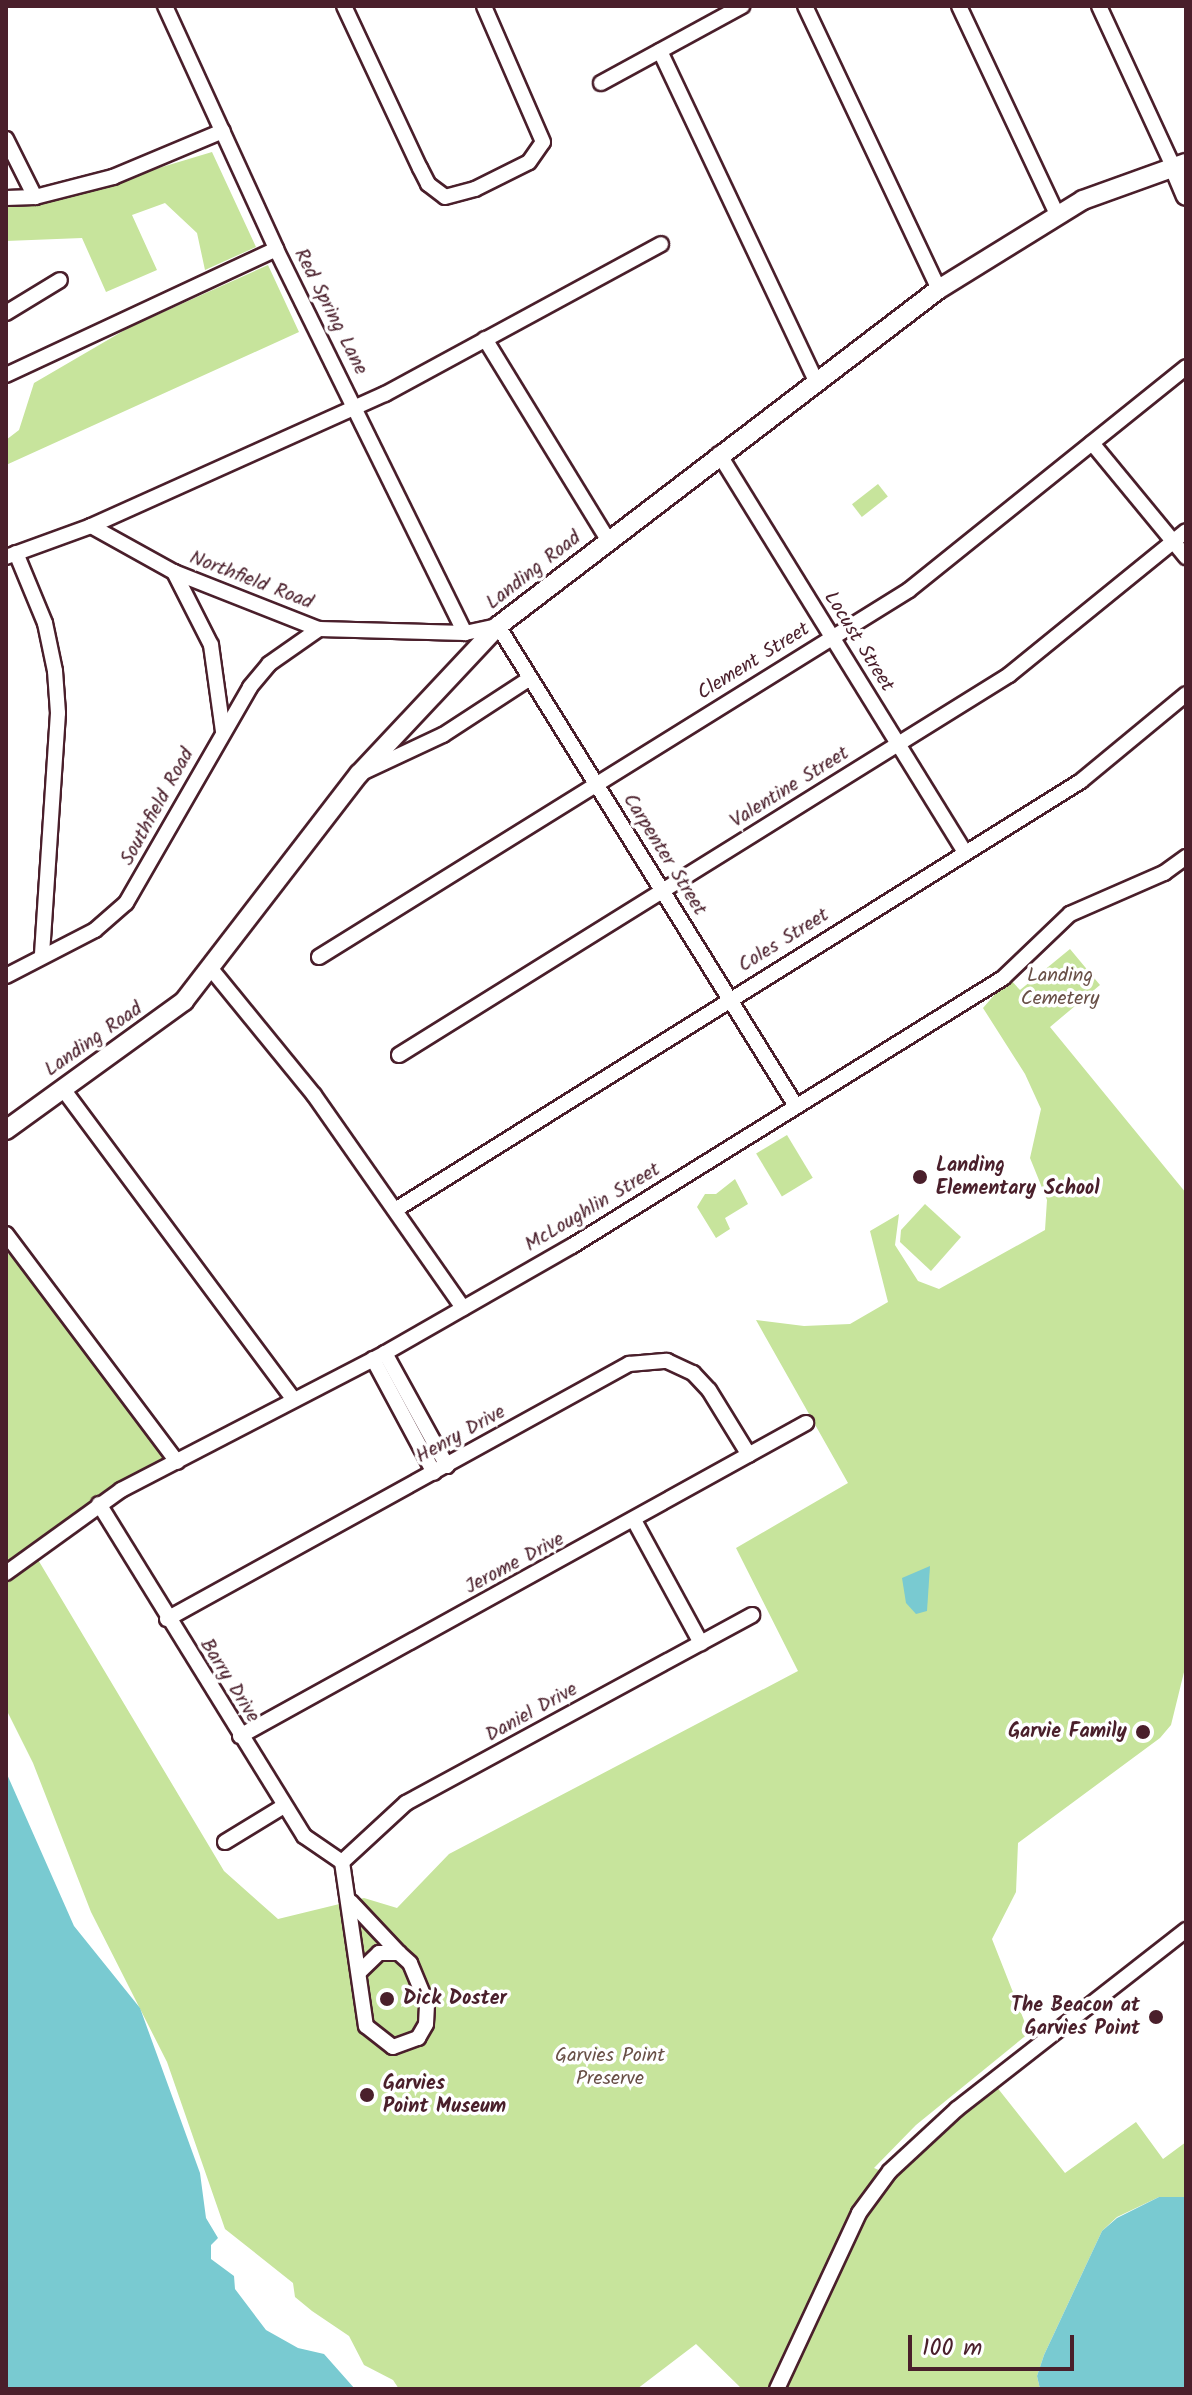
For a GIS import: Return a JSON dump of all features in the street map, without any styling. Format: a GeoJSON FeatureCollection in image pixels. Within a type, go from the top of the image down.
{"type":"FeatureCollection","features":[{"type":"Feature","properties":{"kind":"street","name":"Red Spring Lane"},"geometry":{"type":"LineString","coordinates":[[165,6],[276,249],[465,633]]}},
{"type":"Feature","properties":{"kind":"street"},"geometry":{"type":"LineString","coordinates":[[344,6],[420,168],[437,193],[457,197],[529,162],[543,142],[484,6]]}},
{"type":"Feature","properties":{"kind":"street"},"geometry":{"type":"LineString","coordinates":[[601,83],[742,6]]}},
{"type":"Feature","properties":{"kind":"street"},"geometry":{"type":"LineString","coordinates":[[805,6],[939,289]]}},
{"type":"Feature","properties":{"kind":"street"},"geometry":{"type":"LineString","coordinates":[[959,6],[1057,214]]}},
{"type":"Feature","properties":{"kind":"street"},"geometry":{"type":"LineString","coordinates":[[1099,6],[1180,166],[1186,196]]}},
{"type":"Feature","properties":{"kind":"street"},"geometry":{"type":"LineString","coordinates":[[660,51],[815,379]]}},
{"type":"Feature","properties":{"kind":"street"},"geometry":{"type":"LineString","coordinates":[[6,198],[35,197],[140,168],[223,131]]}},
{"type":"Feature","properties":{"kind":"street"},"geometry":{"type":"LineString","coordinates":[[6,139],[35,197]]}},
{"type":"Feature","properties":{"kind":"street","name":"Landing Road"},"geometry":{"type":"LineString","coordinates":[[6,1130],[154,1026],[212,970],[359,774],[498,626],[815,379],[939,289],[1057,214],[1096,194],[1180,166]]}},
{"type":"Feature","properties":{"kind":"street"},"geometry":{"type":"LineString","coordinates":[[42,956],[58,713],[55,671],[45,623],[11,555],[91,526],[356,407],[661,244]]}},
{"type":"Feature","properties":{"kind":"street"},"geometry":{"type":"LineString","coordinates":[[6,375],[276,249]]}},
{"type":"Feature","properties":{"kind":"street"},"geometry":{"type":"LineString","coordinates":[[6,313],[60,280]]}},
{"type":"Feature","properties":{"kind":"street"},"geometry":{"type":"LineString","coordinates":[[485,339],[609,541]]}},
{"type":"Feature","properties":{"kind":"street","name":"Clement Street"},"geometry":{"type":"LineString","coordinates":[[319,957],[946,564],[1186,367]]}},
{"type":"Feature","properties":{"kind":"street"},"geometry":{"type":"LineString","coordinates":[[1092,443],[1186,557]]}},
{"type":"Feature","properties":{"kind":"street","name":"Locust Street"},"geometry":{"type":"LineString","coordinates":[[719,454],[965,852]]}},
{"type":"Feature","properties":{"kind":"street","name":"Northfield Road"},"geometry":{"type":"LineString","coordinates":[[91,526],[174,572],[319,629],[465,633],[498,626]]}},
{"type":"Feature","properties":{"kind":"street","name":"Valentine Street"},"geometry":{"type":"LineString","coordinates":[[399,1055],[1009,675],[1186,531]]}},
{"type":"Feature","properties":{"kind":"street"},"geometry":{"type":"LineString","coordinates":[[174,572],[211,645],[223,731]]}},
{"type":"Feature","properties":{"kind":"street","name":"Carpenter Street"},"geometry":{"type":"LineString","coordinates":[[498,626],[796,1106]]}},
{"type":"Feature","properties":{"kind":"street","name":"Southfield Road"},"geometry":{"type":"LineString","coordinates":[[6,976],[95,930],[126,903],[223,731],[269,664],[319,629]]}},
{"type":"Feature","properties":{"kind":"street"},"geometry":{"type":"LineString","coordinates":[[359,774],[443,735],[529,679]]}},
{"type":"Feature","properties":{"kind":"street","name":"Coles Street"},"geometry":{"type":"LineString","coordinates":[[395,1210],[729,998],[1081,781],[1186,694]]}},
{"type":"Feature","properties":{"kind":"street","name":"McLoughlin Street"},"geometry":{"type":"LineString","coordinates":[[6,1573],[99,1504],[379,1356],[463,1308],[1003,978],[1070,914],[1164,873],[1186,857]]}},
{"type":"Feature","properties":{"kind":"street"},"geometry":{"type":"LineString","coordinates":[[212,970],[314,1095],[463,1308]]}},
{"type":"Feature","properties":{"kind":"street"},"geometry":{"type":"LineString","coordinates":[[63,1089],[294,1400]]}},
{"type":"Feature","properties":{"kind":"street"},"geometry":{"type":"LineString","coordinates":[[6,1234],[177,1462]]}},
{"type":"Feature","properties":{"kind":"street"},"geometry":{"type":"LineString","coordinates":[[379,1356],[440,1470]]}},
{"type":"Feature","properties":{"kind":"street","name":"Henry Drive"},"geometry":{"type":"LineString","coordinates":[[167,1619],[643,1360],[680,1365],[702,1381],[749,1455]]}},
{"type":"Feature","properties":{"kind":"street","name":"Jerome Drive"},"geometry":{"type":"LineString","coordinates":[[240,1736],[635,1522],[806,1423]]}},
{"type":"Feature","properties":{"kind":"street","name":"Barry Drive"},"geometry":{"type":"LineString","coordinates":[[99,1504],[167,1619],[304,1836],[342,1862]]}},
{"type":"Feature","properties":{"kind":"street"},"geometry":{"type":"LineString","coordinates":[[635,1522],[701,1643]]}},
{"type":"Feature","properties":{"kind":"street","name":"Daniel Drive"},"geometry":{"type":"LineString","coordinates":[[342,1862],[406,1803],[752,1615]]}},
{"type":"Feature","properties":{"kind":"street"},"geometry":{"type":"LineString","coordinates":[[225,1842],[284,1806]]}},
{"type":"Feature","properties":{"kind":"street"},"geometry":{"type":"LineString","coordinates":[[342,1862],[351,1902],[361,2010],[374,2037],[393,2047],[410,2043],[423,2030],[427,2004],[415,1970],[351,1902]]}},
{"type":"Feature","properties":{"kind":"street"},"geometry":{"type":"LineString","coordinates":[[777,2389],[854,2227],[890,2171],[942,2121],[1186,1930]]}},
{"type":"Feature","properties":{"kind":"street"},"geometry":{"type":"LineString","coordinates":[[359,1972],[379,1953],[399,1953]]}},
{"type":"Feature","properties":{"kind":"green space"},"geometry":{"type":"Polygon","coordinates":[[[212,152],[256,247],[205,270],[197,233],[165,203],[132,215],[157,270],[106,292],[82,238],[6,241],[6,207],[39,204],[212,152]]]}},
{"type":"Feature","properties":{"kind":"green space"},"geometry":{"type":"Polygon","coordinates":[[[268,265],[299,332],[6,465],[6,440],[19,430],[34,383],[130,327],[268,265]]]}},
{"type":"Feature","properties":{"kind":"green space"},"geometry":{"type":"Polygon","coordinates":[[[878,484],[888,497],[862,517],[852,504],[878,484]]]}},
{"type":"Feature","properties":{"kind":"green space","name":"Garvies Point Preserve"},"geometry":{"type":"Polygon","coordinates":[[[1070,949],[1100,985],[1050,1027],[1186,1193],[1186,1664],[1171,1725],[1160,1738],[1018,1843],[1016,1892],[992,1939],[1029,2033],[916,2125],[874,2168],[893,2176],[992,2081],[1065,2173],[1136,2122],[1163,2159],[1186,2142],[1186,2197],[1159,2197],[1117,2217],[1102,2231],[1044,2355],[1037,2376],[1040,2389],[742,2389],[696,2344],[637,2389],[399,2389],[393,2380],[364,2365],[349,2336],[295,2297],[293,2283],[225,2229],[167,2062],[91,1912],[33,1763],[6,1709],[6,1256],[16,1248],[175,1462],[34,1553],[224,1871],[278,1919],[364,1898],[397,1908],[449,1854],[798,1671],[736,1548],[848,1483],[756,1320],[804,1326],[850,1324],[888,1302],[870,1231],[899,1214],[895,1245],[918,1281],[939,1289],[1045,1230],[1047,1200],[1030,1158],[1041,1109],[1025,1074],[983,1008],[1009,978],[1020,990],[1070,949]]]}},
{"type":"Feature","properties":{"kind":"green space"},"geometry":{"type":"Polygon","coordinates":[[[787,1135],[813,1178],[782,1196],[756,1154],[787,1135]]]}},
{"type":"Feature","properties":{"kind":"green space"},"geometry":{"type":"Polygon","coordinates":[[[735,1179],[748,1204],[725,1218],[730,1229],[716,1238],[697,1207],[705,1194],[716,1194],[735,1179]]]}},
{"type":"Feature","properties":{"kind":"green space"},"geometry":{"type":"Polygon","coordinates":[[[925,1204],[961,1237],[931,1271],[900,1242],[901,1230],[925,1204]]]}},
{"type":"Feature","properties":{"kind":"water"},"geometry":{"type":"Polygon","coordinates":[[[930,1566],[927,1611],[916,1614],[906,1603],[902,1578],[930,1566]]]}},
{"type":"Feature","properties":{"kind":"water"},"geometry":{"type":"Polygon","coordinates":[[[6,1772],[74,1926],[140,2008],[200,2173],[206,2218],[218,2238],[211,2245],[211,2259],[234,2276],[235,2289],[266,2330],[298,2348],[324,2354],[355,2389],[6,2389],[6,1772]]]}},
{"type":"Feature","properties":{"kind":"water"},"geometry":{"type":"Polygon","coordinates":[[[1159,2197],[1186,2197],[1186,2389],[1040,2389],[1037,2376],[1044,2355],[1102,2231],[1117,2218],[1159,2197]]]}},
{"type":"Feature","properties":{"kind":"place","name":"Landing Elementary School"},"geometry":{"type":"Point","coordinates":[920,1177]}},
{"type":"Feature","properties":{"kind":"place","name":"Garvie Family"},"geometry":{"type":"Point","coordinates":[1143,1732]}},
{"type":"Feature","properties":{"kind":"place","name":"Dick Doster"},"geometry":{"type":"Point","coordinates":[387,1999]}},
{"type":"Feature","properties":{"kind":"place","name":"The Beacon at Garvies Point"},"geometry":{"type":"Point","coordinates":[1156,2017]}},
{"type":"Feature","properties":{"kind":"place","name":"Garvies Point Museum"},"geometry":{"type":"Point","coordinates":[367,2095]}},
{"type":"Feature","properties":{"kind":"park label","name":"Landing Cemetery"},"geometry":{"type":"Point","coordinates":[1060,988]}}]}
